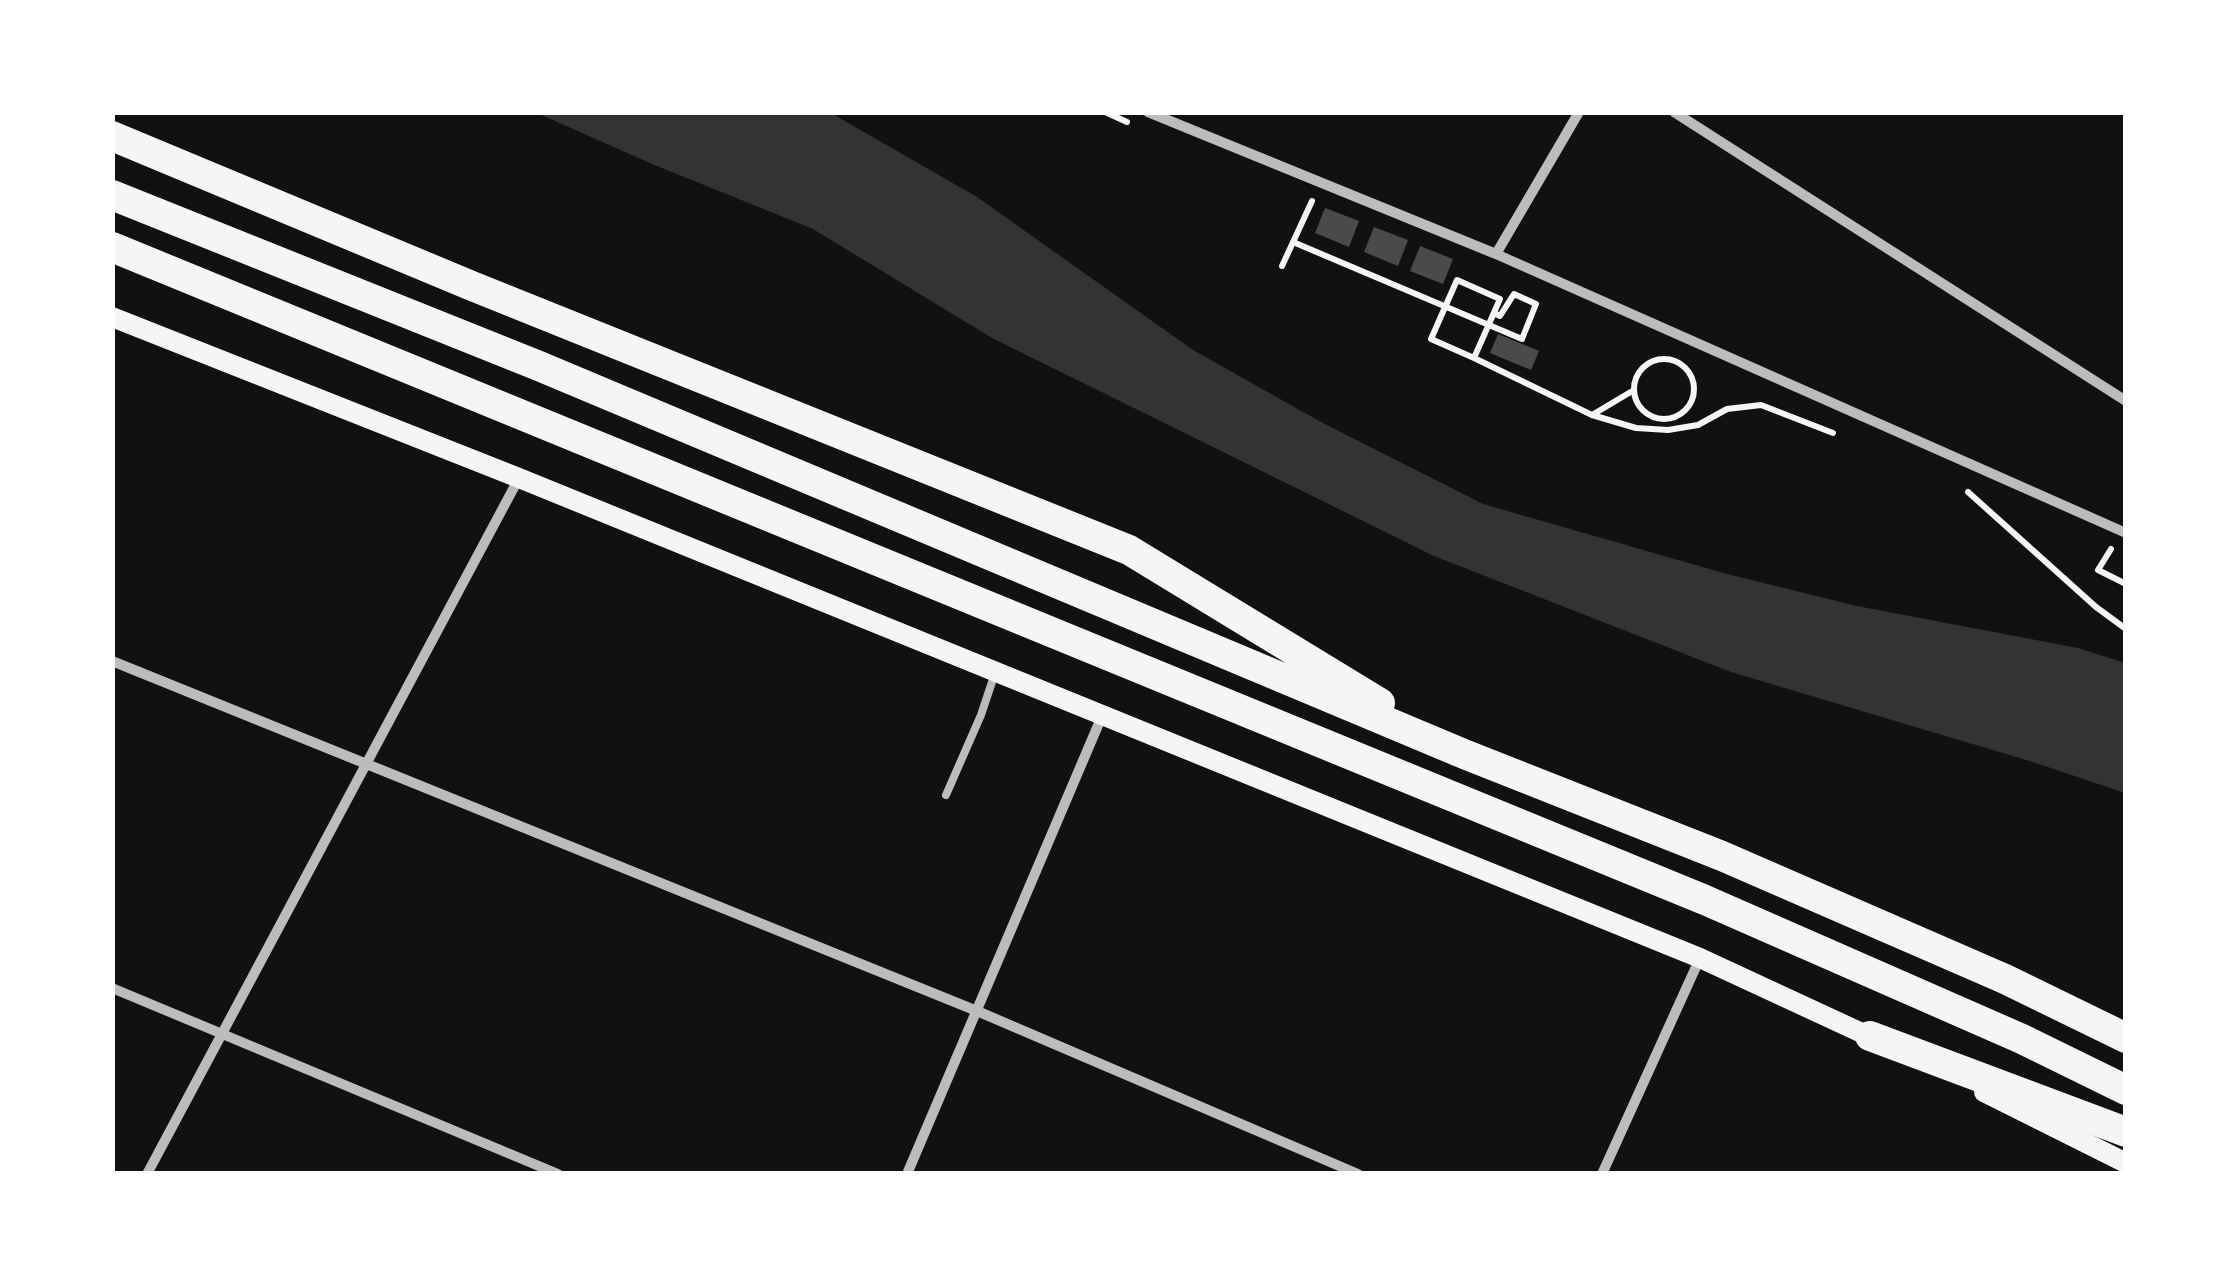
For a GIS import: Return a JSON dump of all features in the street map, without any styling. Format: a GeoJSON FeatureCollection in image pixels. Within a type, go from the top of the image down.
{"type":"FeatureCollection","features":[{"type":"Feature","properties":{"kind":"highway"},"geometry":{"type":"LineString","coordinates":[[112,136],[472,286],[1129,550],[1464,754]]}},
{"type":"Feature","properties":{"kind":"highway"},"geometry":{"type":"LineString","coordinates":[[112,195],[539,366],[1464,754],[1722,856],[2019,985],[2126,1038]]}},
{"type":"Feature","properties":{"kind":"highway"},"geometry":{"type":"LineString","coordinates":[[112,246],[1705,900],[2022,1039],[2126,1090]]}},
{"type":"Feature","properties":{"kind":"highway"},"geometry":{"type":"LineString","coordinates":[[1870,1036],[2126,1132]]}},
{"type":"Feature","properties":{"kind":"main road"},"geometry":{"type":"LineString","coordinates":[[112,317],[1700,958],[1870,1036],[2126,1163]]}},
{"type":"Feature","properties":{"kind":"street"},"geometry":{"type":"LineString","coordinates":[[1496,254],[1579,112]]}},
{"type":"Feature","properties":{"kind":"street"},"geometry":{"type":"LineString","coordinates":[[1674,112],[2126,400]]}},
{"type":"Feature","properties":{"kind":"street"},"geometry":{"type":"LineString","coordinates":[[1153,113],[1496,254],[2126,533]]}},
{"type":"Feature","properties":{"kind":"street"},"geometry":{"type":"LineString","coordinates":[[147,1174],[518,478]]}},
{"type":"Feature","properties":{"kind":"street"},"geometry":{"type":"LineString","coordinates":[[112,662],[977,1010],[1358,1174]]}},
{"type":"Feature","properties":{"kind":"street"},"geometry":{"type":"LineString","coordinates":[[907,1174],[1103,715]]}},
{"type":"Feature","properties":{"kind":"street"},"geometry":{"type":"LineString","coordinates":[[1602,1174],[1700,958]]}},
{"type":"Feature","properties":{"kind":"street"},"geometry":{"type":"LineString","coordinates":[[112,988],[558,1174]]}},
{"type":"Feature","properties":{"kind":"lane"},"geometry":{"type":"LineString","coordinates":[[946,795],[996,672]]}},
{"type":"Feature","properties":{"kind":"path"},"geometry":{"type":"LineString","coordinates":[[1293,242],[1522,339],[1536,304],[1514,294],[1500,316],[1494,313]]}},
{"type":"Feature","properties":{"kind":"path"},"geometry":{"type":"LineString","coordinates":[[1474,358],[1500,300],[1457,280],[1431,339],[1592,415],[1636,428],[1675,429],[1698,425],[1728,410],[1761,405],[1842,437]]}},
{"type":"Feature","properties":{"kind":"path"},"geometry":{"type":"LineString","coordinates":[[1654,360],[1683,364],[1694,382],[1695,392],[1686,411],[1673,418],[1648,415],[1634,390],[1639,372],[1654,360]]}},
{"type":"Feature","properties":{"kind":"path"},"geometry":{"type":"LineString","coordinates":[[1592,415],[1634,390]]}},
{"type":"Feature","properties":{"kind":"path"},"geometry":{"type":"LineString","coordinates":[[1673,418],[1675,429]]}},
{"type":"Feature","properties":{"kind":"path"},"geometry":{"type":"LineString","coordinates":[[1964,488],[2096,607],[2126,629]]}},
{"type":"Feature","properties":{"kind":"path"},"geometry":{"type":"LineString","coordinates":[[2126,557],[2110,549],[2098,570],[2126,584]]}},
{"type":"Feature","properties":{"kind":"shaded area"},"geometry":{"type":"Polygon","coordinates":[[[537,113],[831,113],[977,197],[1193,350],[1321,422],[1483,504],[1727,574],[1857,606],[2078,648],[2125,663],[2125,793],[1731,672],[1434,556],[992,338],[813,229],[537,113]]]}},
{"type":"Feature","properties":{"kind":"building"},"geometry":{"type":"Polygon","coordinates":[[[1325,208],[1359,221],[1349,247],[1315,233],[1325,208]]]}},
{"type":"Feature","properties":{"kind":"building"},"geometry":{"type":"Polygon","coordinates":[[[1374,227],[1408,240],[1398,266],[1364,252],[1374,227]]]}},
{"type":"Feature","properties":{"kind":"building"},"geometry":{"type":"Polygon","coordinates":[[[1420,246],[1453,259],[1443,284],[1410,271],[1420,246]]]}},
{"type":"Feature","properties":{"kind":"building"},"geometry":{"type":"Polygon","coordinates":[[[1498,334],[1539,351],[1531,370],[1490,353],[1498,334]]]}}]}
